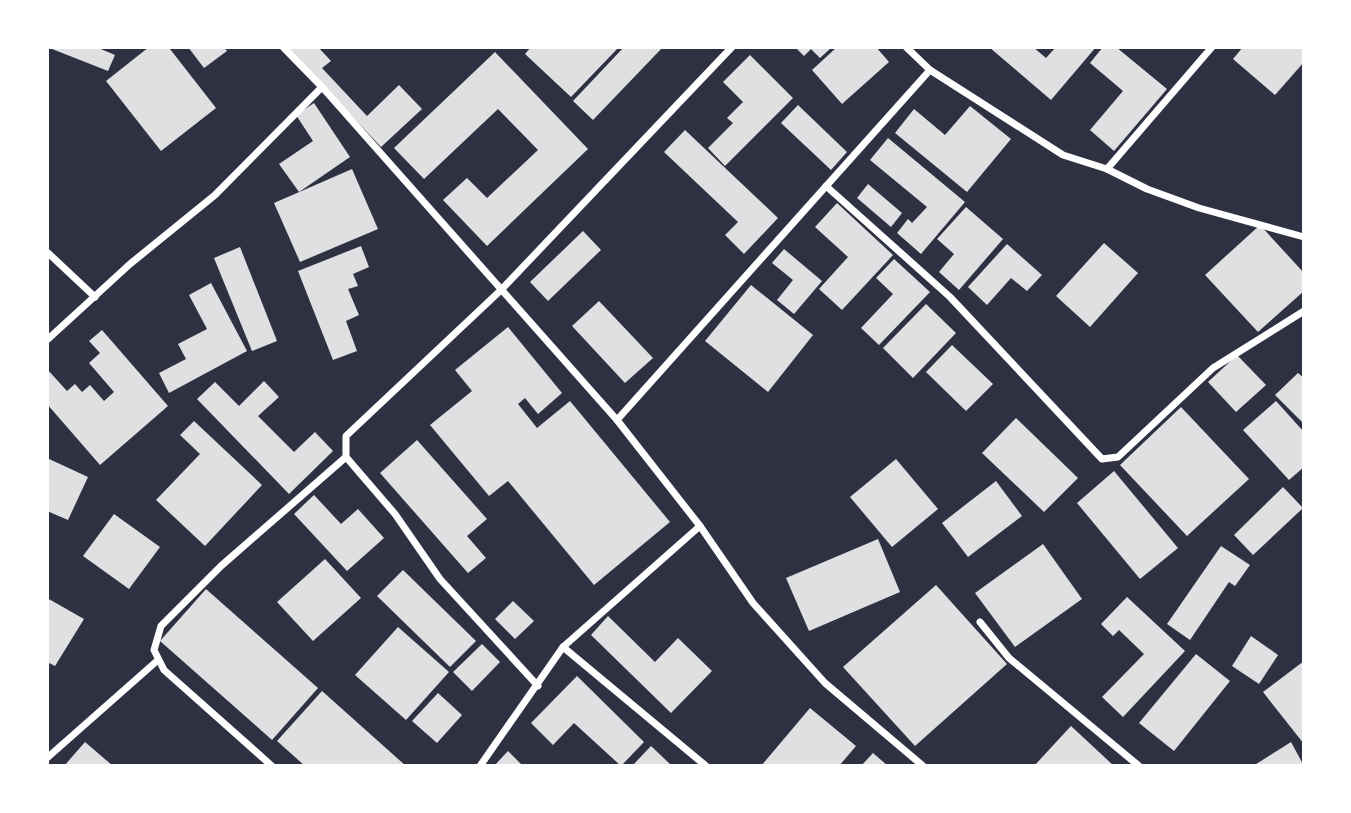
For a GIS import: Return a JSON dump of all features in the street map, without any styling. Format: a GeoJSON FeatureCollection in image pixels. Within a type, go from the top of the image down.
{"type":"FeatureCollection","features":[{"type":"Feature","properties":{"kind":"street"},"geometry":{"type":"LineString","coordinates":[[283,47],[322,87],[617,419],[700,526],[753,603],[825,683],[923,766]]}},
{"type":"Feature","properties":{"kind":"street"},"geometry":{"type":"LineString","coordinates":[[538,686],[440,579],[395,514],[346,457],[346,436],[501,290],[732,47]]}},
{"type":"Feature","properties":{"kind":"street"},"geometry":{"type":"LineString","coordinates":[[906,47],[930,70],[1052,149],[1199,208],[1303,234]]}},
{"type":"Feature","properties":{"kind":"street"},"geometry":{"type":"LineString","coordinates":[[1107,169],[1212,47]]}},
{"type":"Feature","properties":{"kind":"street"},"geometry":{"type":"LineString","coordinates":[[617,419],[930,70]]}},
{"type":"Feature","properties":{"kind":"street"},"geometry":{"type":"LineString","coordinates":[[47,340],[215,195],[322,87]]}},
{"type":"Feature","properties":{"kind":"street"},"geometry":{"type":"LineString","coordinates":[[826,186],[950,297],[1102,459],[1118,457],[1213,368],[1304,311]]}},
{"type":"Feature","properties":{"kind":"street"},"geometry":{"type":"LineString","coordinates":[[47,252],[95,297]]}},
{"type":"Feature","properties":{"kind":"street"},"geometry":{"type":"LineString","coordinates":[[271,765],[181,686],[158,660],[154,650],[160,626],[221,566],[346,457]]}},
{"type":"Feature","properties":{"kind":"street"},"geometry":{"type":"LineString","coordinates":[[480,766],[563,647],[700,526]]}},
{"type":"Feature","properties":{"kind":"street"},"geometry":{"type":"LineString","coordinates":[[980,622],[1009,658],[1139,766]]}},
{"type":"Feature","properties":{"kind":"street"},"geometry":{"type":"LineString","coordinates":[[563,647],[706,766]]}},
{"type":"Feature","properties":{"kind":"street"},"geometry":{"type":"LineString","coordinates":[[47,758],[158,660]]}},
{"type":"Feature","properties":{"kind":"building"},"geometry":{"type":"Polygon","coordinates":[[[47,47],[96,47],[115,55],[108,71],[47,47]]]}},
{"type":"Feature","properties":{"kind":"building"},"geometry":{"type":"Polygon","coordinates":[[[149,47],[172,47],[170,49],[216,108],[161,151],[106,81],[149,47]]]}},
{"type":"Feature","properties":{"kind":"building"},"geometry":{"type":"Polygon","coordinates":[[[188,47],[224,47],[227,51],[204,68],[188,47]]]}},
{"type":"Feature","properties":{"kind":"building"},"geometry":{"type":"Polygon","coordinates":[[[287,47],[318,47],[331,61],[322,68],[367,116],[399,85],[422,109],[381,147],[287,47]]]}},
{"type":"Feature","properties":{"kind":"building"},"geometry":{"type":"Polygon","coordinates":[[[531,47],[619,47],[571,97],[525,54],[531,47]]]}},
{"type":"Feature","properties":{"kind":"building"},"geometry":{"type":"Polygon","coordinates":[[[624,47],[663,47],[593,120],[573,101],[624,47]]]}},
{"type":"Feature","properties":{"kind":"building"},"geometry":{"type":"Polygon","coordinates":[[[795,47],[832,47],[820,58],[811,49],[804,56],[795,47]]]}},
{"type":"Feature","properties":{"kind":"building"},"geometry":{"type":"Polygon","coordinates":[[[837,47],[876,47],[889,62],[842,104],[812,70],[837,47]]]}},
{"type":"Feature","properties":{"kind":"building"},"geometry":{"type":"Polygon","coordinates":[[[989,47],[1033,47],[1046,58],[1056,47],[1096,47],[1051,100],[989,47]]]}},
{"type":"Feature","properties":{"kind":"building"},"geometry":{"type":"Polygon","coordinates":[[[1103,47],[1116,47],[1167,89],[1114,151],[1090,130],[1123,91],[1090,63],[1103,47]]]}},
{"type":"Feature","properties":{"kind":"building"},"geometry":{"type":"Polygon","coordinates":[[[1243,47],[1304,47],[1304,62],[1275,95],[1233,59],[1243,47]]]}},
{"type":"Feature","properties":{"kind":"building"},"geometry":{"type":"Polygon","coordinates":[[[495,52],[588,149],[487,246],[443,200],[467,178],[487,198],[538,150],[498,109],[424,179],[394,148],[495,52]]]}},
{"type":"Feature","properties":{"kind":"building"},"geometry":{"type":"Polygon","coordinates":[[[750,55],[793,98],[725,166],[708,148],[733,123],[727,118],[743,102],[723,82],[750,55]]]}},
{"type":"Feature","properties":{"kind":"building"},"geometry":{"type":"Polygon","coordinates":[[[314,103],[350,157],[299,192],[279,164],[313,141],[296,115],[314,103]]]}},
{"type":"Feature","properties":{"kind":"building"},"geometry":{"type":"Polygon","coordinates":[[[798,105],[847,152],[831,170],[781,123],[798,105]]]}},
{"type":"Feature","properties":{"kind":"building"},"geometry":{"type":"Polygon","coordinates":[[[970,106],[1011,139],[967,192],[895,133],[914,109],[945,135],[970,106]]]}},
{"type":"Feature","properties":{"kind":"building"},"geometry":{"type":"Polygon","coordinates":[[[685,130],[778,218],[744,254],[725,235],[738,222],[664,152],[685,130]]]}},
{"type":"Feature","properties":{"kind":"building"},"geometry":{"type":"Polygon","coordinates":[[[888,138],[965,202],[921,254],[897,233],[908,219],[912,223],[927,207],[870,160],[888,138]]]}},
{"type":"Feature","properties":{"kind":"building"},"geometry":{"type":"Polygon","coordinates":[[[352,169],[378,229],[300,262],[274,203],[352,169]]]}},
{"type":"Feature","properties":{"kind":"building"},"geometry":{"type":"Polygon","coordinates":[[[868,184],[902,213],[891,227],[857,198],[868,184]]]}},
{"type":"Feature","properties":{"kind":"building"},"geometry":{"type":"Polygon","coordinates":[[[837,203],[893,255],[842,310],[819,289],[848,257],[815,227],[837,203]]]}},
{"type":"Feature","properties":{"kind":"building"},"geometry":{"type":"Polygon","coordinates":[[[966,207],[1003,239],[959,290],[939,272],[954,254],[937,239],[966,207]]]}},
{"type":"Feature","properties":{"kind":"building"},"geometry":{"type":"Polygon","coordinates":[[[1260,225],[1304,273],[1304,291],[1258,332],[1205,275],[1260,225]]]}},
{"type":"Feature","properties":{"kind":"building"},"geometry":{"type":"Polygon","coordinates":[[[583,231],[601,250],[548,301],[530,282],[583,231]]]}},
{"type":"Feature","properties":{"kind":"building"},"geometry":{"type":"Polygon","coordinates":[[[1104,243],[1138,273],[1090,327],[1056,296],[1104,243]]]}},
{"type":"Feature","properties":{"kind":"building"},"geometry":{"type":"Polygon","coordinates":[[[1007,244],[1042,275],[1027,291],[1011,278],[987,305],[968,287],[1007,244]]]}},
{"type":"Feature","properties":{"kind":"building"},"geometry":{"type":"Polygon","coordinates":[[[361,246],[369,267],[353,274],[358,286],[348,289],[359,315],[346,321],[357,351],[333,360],[298,271],[361,246]]]}},
{"type":"Feature","properties":{"kind":"building"},"geometry":{"type":"Polygon","coordinates":[[[240,247],[277,341],[252,351],[214,258],[240,247]]]}},
{"type":"Feature","properties":{"kind":"building"},"geometry":{"type":"Polygon","coordinates":[[[784,249],[822,281],[794,314],[777,300],[793,280],[772,263],[784,249]]]}},
{"type":"Feature","properties":{"kind":"building"},"geometry":{"type":"Polygon","coordinates":[[[894,259],[930,292],[879,345],[861,328],[893,294],[876,278],[894,259]]]}},
{"type":"Feature","properties":{"kind":"building"},"geometry":{"type":"Polygon","coordinates":[[[211,283],[247,351],[169,393],[159,373],[186,359],[178,344],[207,329],[189,295],[211,283]]]}},
{"type":"Feature","properties":{"kind":"building"},"geometry":{"type":"Polygon","coordinates":[[[751,285],[813,335],[768,392],[705,341],[751,285]]]}},
{"type":"Feature","properties":{"kind":"building"},"geometry":{"type":"Polygon","coordinates":[[[599,301],[653,358],[625,383],[572,326],[599,301]]]}},
{"type":"Feature","properties":{"kind":"building"},"geometry":{"type":"Polygon","coordinates":[[[926,304],[956,333],[913,378],[883,348],[926,304]]]}},
{"type":"Feature","properties":{"kind":"building"},"geometry":{"type":"Polygon","coordinates":[[[508,327],[562,393],[538,414],[525,398],[518,404],[537,428],[570,401],[670,522],[594,585],[508,481],[489,496],[430,425],[472,391],[455,370],[508,327]]]}},
{"type":"Feature","properties":{"kind":"building"},"geometry":{"type":"Polygon","coordinates":[[[102,330],[168,406],[100,465],[47,404],[47,369],[67,391],[75,384],[82,392],[90,385],[104,401],[114,392],[89,363],[100,353],[89,341],[102,330]]]}},
{"type":"Feature","properties":{"kind":"building"},"geometry":{"type":"Polygon","coordinates":[[[952,345],[993,384],[966,411],[926,372],[952,345]]]}},
{"type":"Feature","properties":{"kind":"building"},"geometry":{"type":"Polygon","coordinates":[[[1237,355],[1266,385],[1236,412],[1208,382],[1237,355]]]}},
{"type":"Feature","properties":{"kind":"building"},"geometry":{"type":"Polygon","coordinates":[[[1298,373],[1304,378],[1304,424],[1275,395],[1298,373]]]}},
{"type":"Feature","properties":{"kind":"building"},"geometry":{"type":"Polygon","coordinates":[[[264,381],[279,397],[258,416],[294,452],[315,432],[333,451],[289,494],[197,399],[215,382],[239,406],[264,381]]]}},
{"type":"Feature","properties":{"kind":"building"},"geometry":{"type":"Polygon","coordinates":[[[1276,401],[1304,432],[1304,467],[1289,480],[1243,430],[1276,401]]]}},
{"type":"Feature","properties":{"kind":"building"},"geometry":{"type":"Polygon","coordinates":[[[1181,407],[1249,479],[1187,536],[1120,465],[1181,407]]]}},
{"type":"Feature","properties":{"kind":"building"},"geometry":{"type":"Polygon","coordinates":[[[1016,418],[1078,478],[1044,512],[982,453],[1016,418]]]}},
{"type":"Feature","properties":{"kind":"building"},"geometry":{"type":"Polygon","coordinates":[[[194,421],[262,485],[205,546],[156,500],[200,454],[180,435],[194,421]]]}},
{"type":"Feature","properties":{"kind":"building"},"geometry":{"type":"Polygon","coordinates":[[[417,440],[487,519],[467,536],[486,558],[468,573],[380,473],[417,440]]]}},
{"type":"Feature","properties":{"kind":"building"},"geometry":{"type":"Polygon","coordinates":[[[47,458],[88,477],[68,520],[47,511],[47,458]]]}},
{"type":"Feature","properties":{"kind":"building"},"geometry":{"type":"Polygon","coordinates":[[[896,459],[938,509],[892,547],[850,497],[896,459]]]}},
{"type":"Feature","properties":{"kind":"building"},"geometry":{"type":"Polygon","coordinates":[[[1114,471],[1178,548],[1140,579],[1077,503],[1114,471]]]}},
{"type":"Feature","properties":{"kind":"building"},"geometry":{"type":"Polygon","coordinates":[[[996,481],[1022,516],[968,557],[942,523],[996,481]]]}},
{"type":"Feature","properties":{"kind":"building"},"geometry":{"type":"Polygon","coordinates":[[[1283,487],[1303,508],[1253,555],[1234,535],[1283,487]]]}},
{"type":"Feature","properties":{"kind":"building"},"geometry":{"type":"Polygon","coordinates":[[[314,495],[341,524],[358,509],[384,538],[347,571],[294,514],[314,495]]]}},
{"type":"Feature","properties":{"kind":"building"},"geometry":{"type":"Polygon","coordinates":[[[114,514],[160,547],[129,589],[83,556],[114,514]]]}},
{"type":"Feature","properties":{"kind":"building"},"geometry":{"type":"Polygon","coordinates":[[[878,539],[900,592],[809,631],[786,578],[878,539]]]}},
{"type":"Feature","properties":{"kind":"building"},"geometry":{"type":"Polygon","coordinates":[[[1043,544],[1082,599],[1015,647],[975,593],[1043,544]]]}},
{"type":"Feature","properties":{"kind":"building"},"geometry":{"type":"Polygon","coordinates":[[[1221,546],[1250,565],[1235,586],[1229,582],[1190,640],[1167,624],[1221,546]]]}},
{"type":"Feature","properties":{"kind":"building"},"geometry":{"type":"Polygon","coordinates":[[[325,559],[361,598],[313,641],[277,602],[325,559]]]}},
{"type":"Feature","properties":{"kind":"building"},"geometry":{"type":"Polygon","coordinates":[[[403,570],[476,641],[450,667],[377,596],[403,570]]]}},
{"type":"Feature","properties":{"kind":"building"},"geometry":{"type":"Polygon","coordinates":[[[936,585],[1007,664],[915,746],[843,667],[936,585]]]}},
{"type":"Feature","properties":{"kind":"building"},"geometry":{"type":"Polygon","coordinates":[[[206,589],[318,688],[272,740],[160,641],[206,589]]]}},
{"type":"Feature","properties":{"kind":"building"},"geometry":{"type":"Polygon","coordinates":[[[1127,597],[1185,651],[1123,717],[1102,697],[1144,654],[1119,630],[1113,636],[1101,624],[1127,597]]]}},
{"type":"Feature","properties":{"kind":"building"},"geometry":{"type":"Polygon","coordinates":[[[47,598],[84,619],[55,666],[47,662],[47,598]]]}},
{"type":"Feature","properties":{"kind":"building"},"geometry":{"type":"Polygon","coordinates":[[[513,601],[534,621],[515,639],[495,619],[513,601]]]}},
{"type":"Feature","properties":{"kind":"building"},"geometry":{"type":"Polygon","coordinates":[[[608,616],[655,662],[678,638],[712,671],[671,713],[591,635],[608,616]]]}},
{"type":"Feature","properties":{"kind":"building"},"geometry":{"type":"Polygon","coordinates":[[[398,627],[449,672],[406,720],[355,675],[398,627]]]}},
{"type":"Feature","properties":{"kind":"building"},"geometry":{"type":"Polygon","coordinates":[[[1251,636],[1278,655],[1259,684],[1232,666],[1251,636]]]}},
{"type":"Feature","properties":{"kind":"building"},"geometry":{"type":"Polygon","coordinates":[[[482,644],[500,662],[472,691],[453,672],[482,644]]]}},
{"type":"Feature","properties":{"kind":"building"},"geometry":{"type":"Polygon","coordinates":[[[1196,654],[1230,681],[1174,751],[1139,723],[1196,654]]]}},
{"type":"Feature","properties":{"kind":"building"},"geometry":{"type":"Polygon","coordinates":[[[1304,661],[1304,744],[1263,692],[1304,661]]]}},
{"type":"Feature","properties":{"kind":"building"},"geometry":{"type":"Polygon","coordinates":[[[577,676],[644,742],[621,766],[574,723],[553,745],[531,723],[577,676]]]}},
{"type":"Feature","properties":{"kind":"building"},"geometry":{"type":"Polygon","coordinates":[[[322,691],[406,766],[305,766],[277,741],[322,691]]]}},
{"type":"Feature","properties":{"kind":"building"},"geometry":{"type":"Polygon","coordinates":[[[438,693],[462,715],[437,743],[412,721],[438,693]]]}},
{"type":"Feature","properties":{"kind":"building"},"geometry":{"type":"Polygon","coordinates":[[[810,708],[856,746],[839,766],[761,766],[810,708]]]}},
{"type":"Feature","properties":{"kind":"building"},"geometry":{"type":"Polygon","coordinates":[[[1071,726],[1114,766],[1034,766],[1071,726]]]}},
{"type":"Feature","properties":{"kind":"building"},"geometry":{"type":"Polygon","coordinates":[[[85,742],[113,766],[64,766],[85,742]]]}},
{"type":"Feature","properties":{"kind":"building"},"geometry":{"type":"Polygon","coordinates":[[[1291,742],[1304,766],[1253,766],[1291,742]]]}},
{"type":"Feature","properties":{"kind":"building"},"geometry":{"type":"Polygon","coordinates":[[[651,746],[672,766],[632,766],[651,746]]]}},
{"type":"Feature","properties":{"kind":"building"},"geometry":{"type":"Polygon","coordinates":[[[508,751],[523,766],[494,766],[508,751]]]}},
{"type":"Feature","properties":{"kind":"building"},"geometry":{"type":"Polygon","coordinates":[[[873,753],[888,766],[861,766],[873,753]]]}}]}
